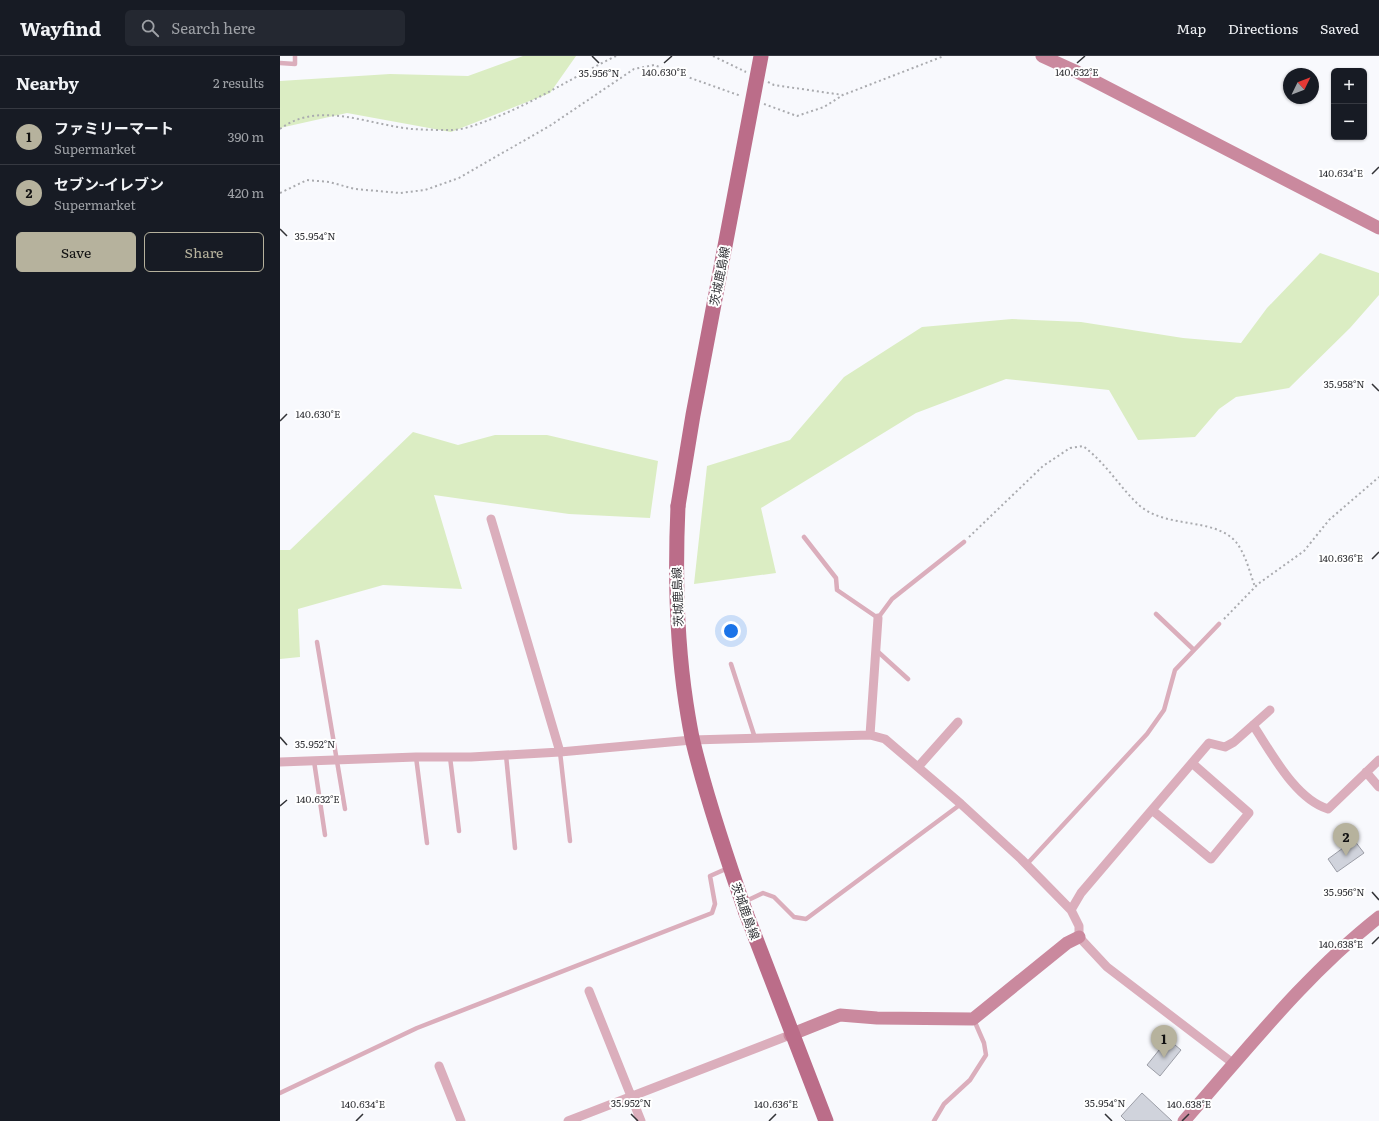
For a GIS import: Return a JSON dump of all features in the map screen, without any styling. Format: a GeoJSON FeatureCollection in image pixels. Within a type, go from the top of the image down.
{"type":"FeatureCollection","features":[{"type":"Feature","properties":{"kind":"main road","name":"茨城鹿島線"},"geometry":{"type":"LineString","coordinates":[[761,56],[692,421],[678,506],[676,590],[681,669],[692,740],[716,827],[744,908],[826,1121]]}},
{"type":"Feature","properties":{"kind":"street"},"geometry":{"type":"LineString","coordinates":[[1042,56],[1078,72],[1379,228]]}},
{"type":"Feature","properties":{"kind":"street"},"geometry":{"type":"LineString","coordinates":[[491,519],[560,752]]}},
{"type":"Feature","properties":{"kind":"street"},"geometry":{"type":"LineString","coordinates":[[870,735],[878,618]]}},
{"type":"Feature","properties":{"kind":"street"},"geometry":{"type":"LineString","coordinates":[[1071,910],[1081,893],[1210,743],[1225,747],[1234,742],[1270,710]]}},
{"type":"Feature","properties":{"kind":"street"},"geometry":{"type":"LineString","coordinates":[[918,767],[958,722]]}},
{"type":"Feature","properties":{"kind":"street"},"geometry":{"type":"LineString","coordinates":[[1253,725],[1291,782],[1317,806],[1328,809],[1379,760]]}},
{"type":"Feature","properties":{"kind":"street"},"geometry":{"type":"LineString","coordinates":[[280,762],[506,755],[560,752],[692,740],[870,735],[885,739],[961,804],[1027,864],[1071,910],[1079,926],[1079,937],[1107,968],[1234,1064]]}},
{"type":"Feature","properties":{"kind":"street"},"geometry":{"type":"LineString","coordinates":[[1152,810],[1211,860],[1249,813],[1192,763]]}},
{"type":"Feature","properties":{"kind":"street"},"geometry":{"type":"LineString","coordinates":[[1366,772],[1379,787]]}},
{"type":"Feature","properties":{"kind":"street"},"geometry":{"type":"LineString","coordinates":[[1184,1121],[1234,1064],[1260,1031],[1355,936],[1379,917]]}},
{"type":"Feature","properties":{"kind":"street"},"geometry":{"type":"LineString","coordinates":[[568,1121],[840,1015],[877,1018],[973,1019],[1066,944],[1079,937]]}},
{"type":"Feature","properties":{"kind":"street"},"geometry":{"type":"LineString","coordinates":[[588,991],[641,1121]]}},
{"type":"Feature","properties":{"kind":"street"},"geometry":{"type":"LineString","coordinates":[[439,1066],[461,1121]]}},
{"type":"Feature","properties":{"kind":"lane"},"geometry":{"type":"LineString","coordinates":[[280,63],[295,64],[295,56]]}},
{"type":"Feature","properties":{"kind":"lane"},"geometry":{"type":"LineString","coordinates":[[804,537],[836,578],[837,590],[878,618],[892,599],[964,542]]}},
{"type":"Feature","properties":{"kind":"lane"},"geometry":{"type":"LineString","coordinates":[[1156,614],[1194,650]]}},
{"type":"Feature","properties":{"kind":"lane"},"geometry":{"type":"LineString","coordinates":[[1027,864],[1146,734],[1164,710],[1175,670],[1219,624]]}},
{"type":"Feature","properties":{"kind":"lane"},"geometry":{"type":"LineString","coordinates":[[317,642],[345,809]]}},
{"type":"Feature","properties":{"kind":"lane"},"geometry":{"type":"LineString","coordinates":[[876,650],[908,679]]}},
{"type":"Feature","properties":{"kind":"lane"},"geometry":{"type":"LineString","coordinates":[[731,664],[755,738]]}},
{"type":"Feature","properties":{"kind":"lane"},"geometry":{"type":"LineString","coordinates":[[560,752],[570,841]]}},
{"type":"Feature","properties":{"kind":"lane"},"geometry":{"type":"LineString","coordinates":[[506,755],[515,848]]}},
{"type":"Feature","properties":{"kind":"lane"},"geometry":{"type":"LineString","coordinates":[[416,757],[427,843]]}},
{"type":"Feature","properties":{"kind":"lane"},"geometry":{"type":"LineString","coordinates":[[450,757],[458,831]]}},
{"type":"Feature","properties":{"kind":"lane"},"geometry":{"type":"LineString","coordinates":[[314,761],[325,835]]}},
{"type":"Feature","properties":{"kind":"lane"},"geometry":{"type":"LineString","coordinates":[[744,908],[763,893],[774,897],[794,916],[806,919],[961,804]]}},
{"type":"Feature","properties":{"kind":"lane"},"geometry":{"type":"LineString","coordinates":[[280,1093],[417,1028],[712,913],[715,904],[710,876],[730,867]]}},
{"type":"Feature","properties":{"kind":"lane"},"geometry":{"type":"LineString","coordinates":[[934,1121],[944,1104],[970,1080],[986,1055],[984,1043],[973,1019]]}},
{"type":"Feature","properties":{"kind":"path"},"geometry":{"type":"LineString","coordinates":[[280,129],[288,123],[312,116],[336,115],[412,129],[456,130],[518,109],[616,56]]}},
{"type":"Feature","properties":{"kind":"path"},"geometry":{"type":"LineString","coordinates":[[713,56],[747,72]]}},
{"type":"Feature","properties":{"kind":"path"},"geometry":{"type":"LineString","coordinates":[[761,103],[797,116],[824,107],[843,94],[944,56]]}},
{"type":"Feature","properties":{"kind":"path"},"geometry":{"type":"LineString","coordinates":[[280,193],[307,180],[329,182],[356,189],[400,193],[425,190],[460,178],[551,125],[634,69],[654,65],[746,98]]}},
{"type":"Feature","properties":{"kind":"path"},"geometry":{"type":"LineString","coordinates":[[768,82],[774,85],[843,94]]}},
{"type":"Feature","properties":{"kind":"path"},"geometry":{"type":"LineString","coordinates":[[964,542],[1043,466],[1070,448],[1083,446],[1096,456],[1140,506],[1160,518],[1224,531],[1240,549],[1246,560],[1255,587]]}},
{"type":"Feature","properties":{"kind":"path"},"geometry":{"type":"LineString","coordinates":[[1219,624],[1255,587],[1304,551],[1329,520],[1379,477]]}},
{"type":"Feature","properties":{"kind":"green space"},"geometry":{"type":"Polygon","coordinates":[[[523,56],[576,56],[550,93],[451,132],[347,113],[280,128],[280,81],[390,74],[468,76],[523,56]]]}},
{"type":"Feature","properties":{"kind":"green space"},"geometry":{"type":"Polygon","coordinates":[[[1320,253],[1379,273],[1379,295],[1350,328],[1289,388],[1236,397],[1219,409],[1195,437],[1138,440],[1109,390],[1006,379],[916,413],[761,508],[776,573],[694,584],[707,466],[790,440],[844,377],[922,327],[1012,319],[1081,322],[1183,338],[1241,343],[1267,308],[1320,253]]]}},
{"type":"Feature","properties":{"kind":"green space"},"geometry":{"type":"Polygon","coordinates":[[[413,432],[458,445],[495,435],[547,435],[658,461],[650,518],[569,514],[434,495],[462,589],[383,585],[298,609],[300,657],[280,659],[280,550],[290,550],[413,432]]]}},
{"type":"Feature","properties":{"kind":"building"},"geometry":{"type":"Polygon","coordinates":[[[1354,840],[1364,853],[1337,872],[1328,859],[1354,840]]]}},
{"type":"Feature","properties":{"kind":"building"},"geometry":{"type":"Polygon","coordinates":[[[1168,1039],[1181,1050],[1160,1076],[1147,1065],[1168,1039]]]}},
{"type":"Feature","properties":{"kind":"building"},"geometry":{"type":"Polygon","coordinates":[[[1142,1093],[1172,1121],[1126,1121],[1121,1116],[1142,1093]]]}},
{"type":"Feature","properties":{"kind":"place","name":"セブン-イレブン"},"geometry":{"type":"Point","coordinates":[1346,856]}},
{"type":"Feature","properties":{"kind":"place","name":"ファミリーマート"},"geometry":{"type":"Point","coordinates":[1164,1058]}}]}
